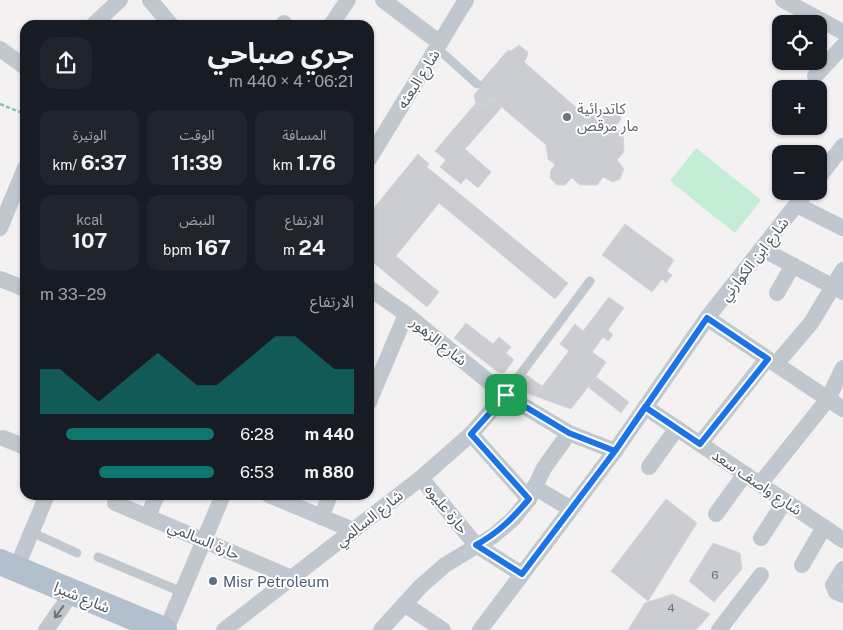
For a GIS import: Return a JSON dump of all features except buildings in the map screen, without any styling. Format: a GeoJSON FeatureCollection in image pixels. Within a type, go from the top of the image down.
{"type":"FeatureCollection","features":[{"type":"Feature","properties":{"kind":"main road","name":"شارع شبرا"},"geometry":{"type":"LineString","coordinates":[[8,566],[165,630]]}},
{"type":"Feature","properties":{"kind":"street"},"geometry":{"type":"LineString","coordinates":[[98,20],[120,0]]}},
{"type":"Feature","properties":{"kind":"street"},"geometry":{"type":"LineString","coordinates":[[150,0],[167,20]]}},
{"type":"Feature","properties":{"kind":"street"},"geometry":{"type":"LineString","coordinates":[[334,20],[348,0]]}},
{"type":"Feature","properties":{"kind":"street"},"geometry":{"type":"LineString","coordinates":[[384,0],[438,46]]}},
{"type":"Feature","properties":{"kind":"street","name":"شارع البعثه"},"geometry":{"type":"LineString","coordinates":[[374,151],[466,0]]}},
{"type":"Feature","properties":{"kind":"street"},"geometry":{"type":"LineString","coordinates":[[789,1],[843,32]]}},
{"type":"Feature","properties":{"kind":"street"},"geometry":{"type":"LineString","coordinates":[[815,76],[843,46]]}},
{"type":"Feature","properties":{"kind":"street"},"geometry":{"type":"LineString","coordinates":[[0,49],[20,63]]}},
{"type":"Feature","properties":{"kind":"street"},"geometry":{"type":"LineString","coordinates":[[837,165],[843,146]]}},
{"type":"Feature","properties":{"kind":"street"},"geometry":{"type":"LineString","coordinates":[[0,228],[20,180]]}},
{"type":"Feature","properties":{"kind":"street","name":"شارع ابن الكوارني"},"geometry":{"type":"LineString","coordinates":[[480,630],[615,451],[707,318],[801,200]]}},
{"type":"Feature","properties":{"kind":"street"},"geometry":{"type":"LineString","coordinates":[[797,205],[843,228]]}},
{"type":"Feature","properties":{"kind":"street"},"geometry":{"type":"LineString","coordinates":[[762,250],[839,289]]}},
{"type":"Feature","properties":{"kind":"street"},"geometry":{"type":"LineString","coordinates":[[777,293],[793,266]]}},
{"type":"Feature","properties":{"kind":"street"},"geometry":{"type":"LineString","coordinates":[[700,444],[772,361],[811,323],[839,289],[843,270]]}},
{"type":"Feature","properties":{"kind":"street"},"geometry":{"type":"LineString","coordinates":[[0,279],[20,287]]}},
{"type":"Feature","properties":{"kind":"street","name":"شارع الزهور"},"geometry":{"type":"LineString","coordinates":[[374,292],[406,314],[506,395],[569,433],[615,451]]}},
{"type":"Feature","properties":{"kind":"street"},"geometry":{"type":"LineString","coordinates":[[374,390],[406,314]]}},
{"type":"Feature","properties":{"kind":"street"},"geometry":{"type":"LineString","coordinates":[[707,318],[843,409]]}},
{"type":"Feature","properties":{"kind":"street"},"geometry":{"type":"LineString","coordinates":[[760,484],[828,399],[843,368]]}},
{"type":"Feature","properties":{"kind":"street","name":"شارع السالمي"},"geometry":{"type":"LineString","coordinates":[[224,630],[421,478],[471,434],[506,395]]}},
{"type":"Feature","properties":{"kind":"street","name":"شارع واصف سعد"},"geometry":{"type":"LineString","coordinates":[[645,407],[843,539]]}},
{"type":"Feature","properties":{"kind":"street"},"geometry":{"type":"LineString","coordinates":[[649,467],[677,428]]}},
{"type":"Feature","properties":{"kind":"street"},"geometry":{"type":"LineString","coordinates":[[380,630],[445,565],[493,536],[513,519],[532,493],[552,456],[569,433]]}},
{"type":"Feature","properties":{"kind":"street"},"geometry":{"type":"LineString","coordinates":[[471,434],[532,493],[571,509]]}},
{"type":"Feature","properties":{"kind":"street"},"geometry":{"type":"LineString","coordinates":[[2,438],[20,445]]}},
{"type":"Feature","properties":{"kind":"street"},"geometry":{"type":"LineString","coordinates":[[716,514],[745,474]]}},
{"type":"Feature","properties":{"kind":"street","name":"حارة عليوه"},"geometry":{"type":"LineString","coordinates":[[421,478],[476,545],[522,574]]}},
{"type":"Feature","properties":{"kind":"street"},"geometry":{"type":"LineString","coordinates":[[8,566],[31,532],[44,500]]}},
{"type":"Feature","properties":{"kind":"street"},"geometry":{"type":"LineString","coordinates":[[148,516],[155,500]]}},
{"type":"Feature","properties":{"kind":"street"},"geometry":{"type":"LineString","coordinates":[[165,630],[221,500]]}},
{"type":"Feature","properties":{"kind":"street"},"geometry":{"type":"LineString","coordinates":[[282,500],[353,530]]}},
{"type":"Feature","properties":{"kind":"street"},"geometry":{"type":"LineString","coordinates":[[321,517],[328,500]]}},
{"type":"Feature","properties":{"kind":"street"},"geometry":{"type":"LineString","coordinates":[[761,538],[785,501]]}},
{"type":"Feature","properties":{"kind":"street","name":"حارة السالمي"},"geometry":{"type":"LineString","coordinates":[[115,503],[204,539],[292,578]]}},
{"type":"Feature","properties":{"kind":"street"},"geometry":{"type":"LineString","coordinates":[[802,564],[824,527]]}},
{"type":"Feature","properties":{"kind":"street"},"geometry":{"type":"LineString","coordinates":[[839,594],[833,585],[843,569]]}},
{"type":"Feature","properties":{"kind":"street"},"geometry":{"type":"LineString","coordinates":[[719,630],[761,575]]}},
{"type":"Feature","properties":{"kind":"street"},"geometry":{"type":"LineString","coordinates":[[46,630],[72,593]]}},
{"type":"Feature","properties":{"kind":"street"},"geometry":{"type":"LineString","coordinates":[[404,604],[443,630]]}},
{"type":"Feature","properties":{"kind":"lane"},"geometry":{"type":"LineString","coordinates":[[438,46],[477,84]]}},
{"type":"Feature","properties":{"kind":"lane"},"geometry":{"type":"LineString","coordinates":[[506,395],[590,281]]}},
{"type":"Feature","properties":{"kind":"lane"},"geometry":{"type":"LineString","coordinates":[[31,532],[77,553]]}},
{"type":"Feature","properties":{"kind":"lane"},"geometry":{"type":"LineString","coordinates":[[98,557],[182,592]]}},
{"type":"Feature","properties":{"kind":"path"},"geometry":{"type":"LineString","coordinates":[[0,104],[20,112]]}},
{"type":"Feature","properties":{"kind":"green space"},"geometry":{"type":"Polygon","coordinates":[[[696,148],[761,200],[735,233],[670,181],[696,148]]]}},
{"type":"Feature","properties":{"kind":"place","name":"كاتدرائية مار مرقص"},"geometry":{"type":"Point","coordinates":[567,117]}},
{"type":"Feature","properties":{"kind":"place","name":"Misr Petroleum"},"geometry":{"type":"Point","coordinates":[213,581]}},
{"type":"Feature","properties":{"kind":"route"},"geometry":{"type":"LineString","coordinates":[[506,395],[471,434],[529,499],[513,519],[493,536],[476,545],[522,574],[615,451],[645,407],[700,444],[768,359],[707,318],[645,407],[615,451],[569,433],[506,395]]}}]}
